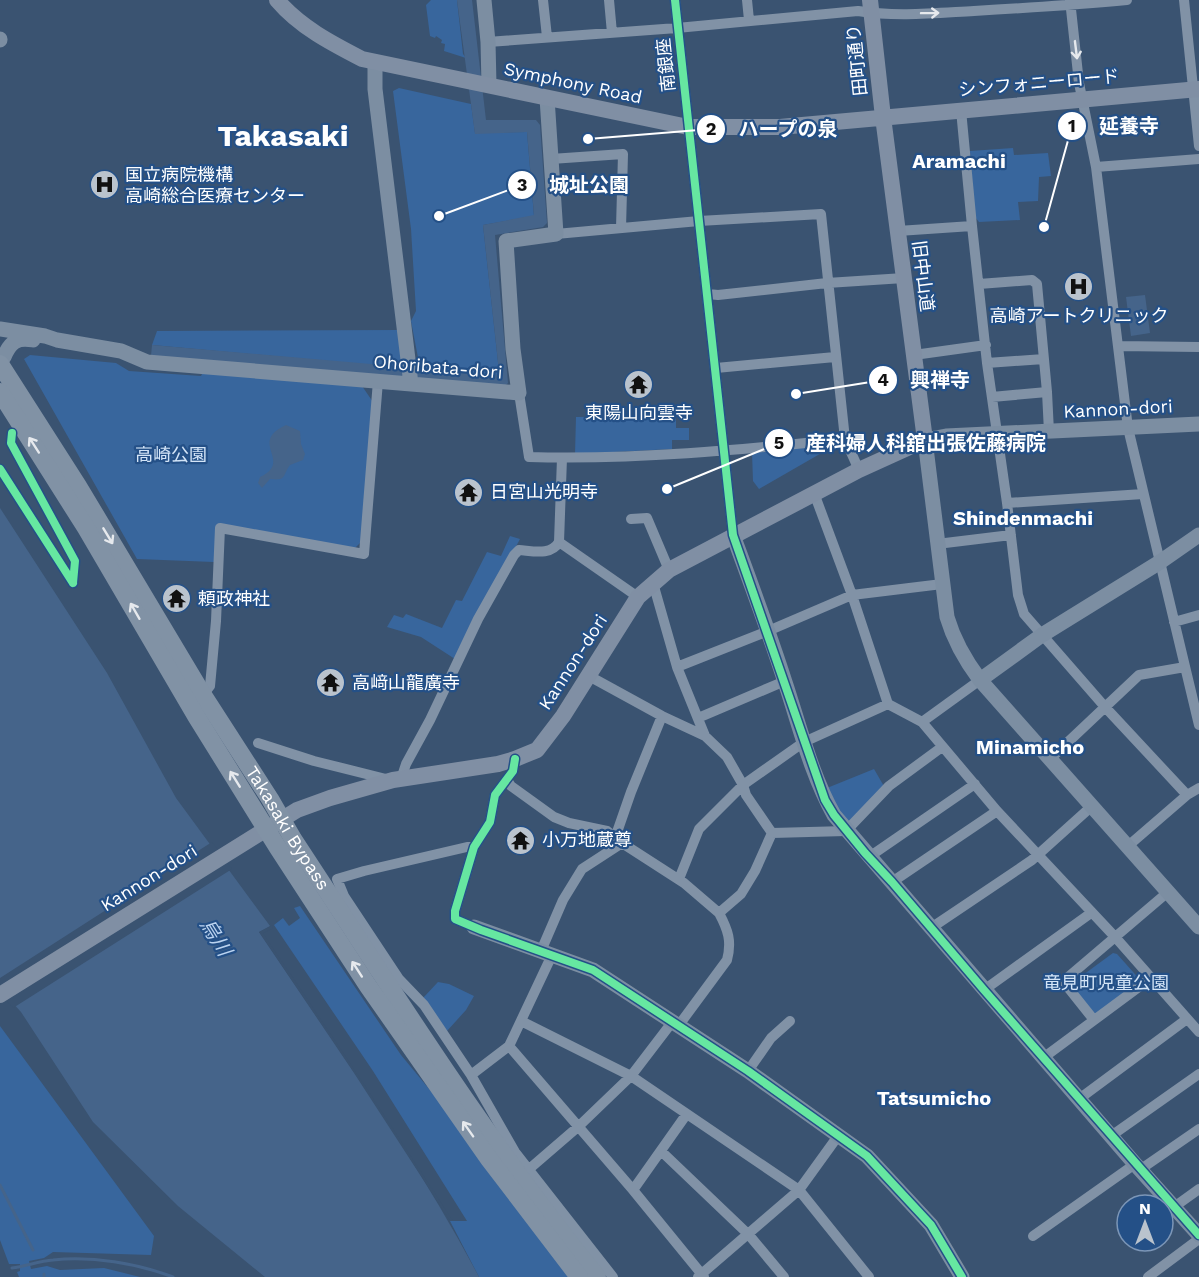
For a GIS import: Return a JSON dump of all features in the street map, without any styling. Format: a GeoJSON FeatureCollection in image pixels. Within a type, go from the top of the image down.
{"type":"FeatureCollection","features":[{"type":"Feature","properties":{"kind":"highway","name":"Takasaki Bypass"},"geometry":{"type":"LineString","coordinates":[[1,357],[203,695],[267,828],[384,978],[500,1152],[597,1277]]}},
{"type":"Feature","properties":{"kind":"highway","name":"Takasaki Bypass"},"geometry":{"type":"LineString","coordinates":[[0,392],[87,528],[196,716],[368,986],[489,1159],[579,1277]]}},
{"type":"Feature","properties":{"kind":"highway"},"geometry":{"type":"LineString","coordinates":[[384,978],[416,1009],[470,1087],[484,1112],[497,1123]]}},
{"type":"Feature","properties":{"kind":"main road","name":"Symphony Road"},"geometry":{"type":"LineString","coordinates":[[276,0],[302,24],[322,38],[362,59],[688,127],[780,127],[883,117]]}},
{"type":"Feature","properties":{"kind":"main road","name":"田町通り"},"geometry":{"type":"LineString","coordinates":[[871,7],[883,117]]}},
{"type":"Feature","properties":{"kind":"main road","name":"シンフォニーロード"},"geometry":{"type":"LineString","coordinates":[[883,117],[1196,89]]}},
{"type":"Feature","properties":{"kind":"main road","name":"旧中山道"},"geometry":{"type":"LineString","coordinates":[[883,117],[924,440]]}},
{"type":"Feature","properties":{"kind":"main road","name":"Kannon-dori"},"geometry":{"type":"LineString","coordinates":[[0,995],[297,810],[330,798],[397,780],[498,764],[537,750],[563,716],[638,597],[654,582],[669,570],[733,535],[859,470],[924,440]]}},
{"type":"Feature","properties":{"kind":"street"},"geometry":{"type":"LineString","coordinates":[[484,0],[489,86]]}},
{"type":"Feature","properties":{"kind":"street"},"geometry":{"type":"LineString","coordinates":[[543,0],[547,38]]}},
{"type":"Feature","properties":{"kind":"street"},"geometry":{"type":"LineString","coordinates":[[609,0],[612,33]]}},
{"type":"Feature","properties":{"kind":"street","name":"南銀座"},"geometry":{"type":"LineString","coordinates":[[675,0],[733,535]]}},
{"type":"Feature","properties":{"kind":"street"},"geometry":{"type":"LineString","coordinates":[[747,0],[749,20]]}},
{"type":"Feature","properties":{"kind":"street"},"geometry":{"type":"LineString","coordinates":[[488,42],[677,28],[858,11],[871,7],[943,13],[1127,0]]}},
{"type":"Feature","properties":{"kind":"street"},"geometry":{"type":"LineString","coordinates":[[1184,0],[1196,89],[1199,146]]}},
{"type":"Feature","properties":{"kind":"street"},"geometry":{"type":"LineString","coordinates":[[1070,3],[1079,83],[1096,167],[1128,428],[1199,722]]}},
{"type":"Feature","properties":{"kind":"street"},"geometry":{"type":"LineString","coordinates":[[375,62],[375,89],[410,376]]}},
{"type":"Feature","properties":{"kind":"street"},"geometry":{"type":"LineString","coordinates":[[547,98],[556,234],[699,221],[821,214],[845,439],[859,470]]}},
{"type":"Feature","properties":{"kind":"street"},"geometry":{"type":"LineString","coordinates":[[961,110],[987,363],[1018,595],[1024,614],[1105,707],[1187,795]]}},
{"type":"Feature","properties":{"kind":"street"},"geometry":{"type":"LineString","coordinates":[[551,159],[623,154],[621,228]]}},
{"type":"Feature","properties":{"kind":"street"},"geometry":{"type":"LineString","coordinates":[[1096,167],[1199,159]]}},
{"type":"Feature","properties":{"kind":"street"},"geometry":{"type":"LineString","coordinates":[[898,231],[972,226]]}},
{"type":"Feature","properties":{"kind":"street","name":"Ohoribata-dori"},"geometry":{"type":"LineString","coordinates":[[57,340],[121,351],[147,362],[378,381],[410,376],[519,393],[513,349],[506,242],[556,234]]}},
{"type":"Feature","properties":{"kind":"street"},"geometry":{"type":"LineString","coordinates":[[708,294],[718,295],[827,283],[904,278]]}},
{"type":"Feature","properties":{"kind":"street"},"geometry":{"type":"LineString","coordinates":[[979,284],[1032,280],[1037,284],[1049,432]]}},
{"type":"Feature","properties":{"kind":"street"},"geometry":{"type":"LineString","coordinates":[[0,329],[57,340]]}},
{"type":"Feature","properties":{"kind":"street"},"geometry":{"type":"LineString","coordinates":[[1,357],[19,338],[45,342],[57,340]]}},
{"type":"Feature","properties":{"kind":"street"},"geometry":{"type":"LineString","coordinates":[[914,355],[986,345]]}},
{"type":"Feature","properties":{"kind":"street"},"geometry":{"type":"LineString","coordinates":[[1118,346],[1199,347]]}},
{"type":"Feature","properties":{"kind":"street"},"geometry":{"type":"LineString","coordinates":[[716,368],[835,357]]}},
{"type":"Feature","properties":{"kind":"street"},"geometry":{"type":"LineString","coordinates":[[987,363],[1044,358]]}},
{"type":"Feature","properties":{"kind":"street"},"geometry":{"type":"LineString","coordinates":[[203,695],[210,686],[216,621],[220,528],[364,554],[378,381]]}},
{"type":"Feature","properties":{"kind":"street"},"geometry":{"type":"LineString","coordinates":[[992,397],[1047,392]]}},
{"type":"Feature","properties":{"kind":"street"},"geometry":{"type":"LineString","coordinates":[[519,393],[529,457],[562,458],[725,451],[845,439]]}},
{"type":"Feature","properties":{"kind":"street","name":"Kannon-dori"},"geometry":{"type":"LineString","coordinates":[[924,440],[946,436],[1199,424]]}},
{"type":"Feature","properties":{"kind":"street"},"geometry":{"type":"LineString","coordinates":[[924,440],[942,584],[953,638],[980,680],[1199,927]]}},
{"type":"Feature","properties":{"kind":"street"},"geometry":{"type":"LineString","coordinates":[[258,743],[314,761],[397,780],[430,720],[478,619],[514,555],[519,550],[549,551],[554,549],[559,542],[562,458]]}},
{"type":"Feature","properties":{"kind":"street"},"geometry":{"type":"LineString","coordinates":[[814,493],[852,595],[888,704],[922,722],[997,810],[1116,938],[1199,1032]]}},
{"type":"Feature","properties":{"kind":"street"},"geometry":{"type":"LineString","coordinates":[[1007,503],[1143,494]]}},
{"type":"Feature","properties":{"kind":"street"},"geometry":{"type":"LineString","coordinates":[[631,519],[647,518],[669,570]]}},
{"type":"Feature","properties":{"kind":"street"},"geometry":{"type":"LineString","coordinates":[[733,535],[768,631],[804,742],[825,800],[834,815],[1162,1193]]}},
{"type":"Feature","properties":{"kind":"street"},"geometry":{"type":"LineString","coordinates":[[937,544],[1011,535]]}},
{"type":"Feature","properties":{"kind":"street"},"geometry":{"type":"LineString","coordinates":[[922,722],[1042,635],[1160,562],[1199,535]]}},
{"type":"Feature","properties":{"kind":"street"},"geometry":{"type":"LineString","coordinates":[[559,542],[638,597]]}},
{"type":"Feature","properties":{"kind":"street"},"geometry":{"type":"LineString","coordinates":[[654,582],[677,667],[705,736]]}},
{"type":"Feature","properties":{"kind":"street"},"geometry":{"type":"LineString","coordinates":[[677,667],[852,595],[942,584]]}},
{"type":"Feature","properties":{"kind":"street"},"geometry":{"type":"LineString","coordinates":[[1174,622],[1199,615]]}},
{"type":"Feature","properties":{"kind":"street"},"geometry":{"type":"LineString","coordinates":[[1050,759],[1139,675],[1185,667]]}},
{"type":"Feature","properties":{"kind":"street"},"geometry":{"type":"LineString","coordinates":[[589,676],[662,716],[705,736],[727,757],[746,795],[772,833]]}},
{"type":"Feature","properties":{"kind":"street"},"geometry":{"type":"LineString","coordinates":[[698,718],[785,681]]}},
{"type":"Feature","properties":{"kind":"street"},"geometry":{"type":"LineString","coordinates":[[679,879],[699,829],[743,785],[804,742],[888,704]]}},
{"type":"Feature","properties":{"kind":"street"},"geometry":{"type":"LineString","coordinates":[[471,1075],[509,1046],[547,953],[563,900],[582,869],[619,841],[630,792],[662,716]]}},
{"type":"Feature","properties":{"kind":"street"},"geometry":{"type":"LineString","coordinates":[[772,833],[846,831],[889,786],[942,747]]}},
{"type":"Feature","properties":{"kind":"street"},"geometry":{"type":"LineString","coordinates":[[516,759],[513,771],[495,795],[490,822],[474,847],[455,919],[593,970],[748,1071],[867,1156],[932,1225],[962,1277]]}},
{"type":"Feature","properties":{"kind":"street"},"geometry":{"type":"LineString","coordinates":[[507,780],[511,786],[554,817],[569,823],[607,831],[679,879],[719,913],[730,937],[727,960],[676,1023],[630,1076],[579,1126],[528,1170]]}},
{"type":"Feature","properties":{"kind":"street"},"geometry":{"type":"LineString","coordinates":[[869,857],[975,784]]}},
{"type":"Feature","properties":{"kind":"street"},"geometry":{"type":"LineString","coordinates":[[1128,846],[1187,795],[1199,788]]}},
{"type":"Feature","properties":{"kind":"street"},"geometry":{"type":"LineString","coordinates":[[931,928],[1032,860],[1092,806]]}},
{"type":"Feature","properties":{"kind":"street"},"geometry":{"type":"LineString","coordinates":[[892,882],[997,810]]}},
{"type":"Feature","properties":{"kind":"street"},"geometry":{"type":"LineString","coordinates":[[719,913],[741,894],[755,871],[772,833]]}},
{"type":"Feature","properties":{"kind":"street"},"geometry":{"type":"LineString","coordinates":[[474,847],[375,868],[336,879],[344,896],[399,979],[424,1005],[471,1075],[490,1106],[497,1123],[528,1170],[613,1277]]}},
{"type":"Feature","properties":{"kind":"street"},"geometry":{"type":"LineString","coordinates":[[1094,1020],[1066,985],[1067,978],[1168,892]]}},
{"type":"Feature","properties":{"kind":"street"},"geometry":{"type":"LineString","coordinates":[[984,990],[1091,913]]}},
{"type":"Feature","properties":{"kind":"street"},"geometry":{"type":"LineString","coordinates":[[1043,1058],[1151,978]]}},
{"type":"Feature","properties":{"kind":"street"},"geometry":{"type":"LineString","coordinates":[[1079,1099],[1187,1019]]}},
{"type":"Feature","properties":{"kind":"street"},"geometry":{"type":"LineString","coordinates":[[521,1021],[630,1076],[799,1190],[869,1277]]}},
{"type":"Feature","properties":{"kind":"street"},"geometry":{"type":"LineString","coordinates":[[748,1071],[771,1038],[790,1021]]}},
{"type":"Feature","properties":{"kind":"street"},"geometry":{"type":"LineString","coordinates":[[509,1046],[633,1190],[701,1276],[799,1190],[838,1136]]}},
{"type":"Feature","properties":{"kind":"street"},"geometry":{"type":"LineString","coordinates":[[1112,1136],[1199,1074]]}},
{"type":"Feature","properties":{"kind":"street"},"geometry":{"type":"LineString","coordinates":[[633,1190],[686,1115]]}},
{"type":"Feature","properties":{"kind":"street"},"geometry":{"type":"LineString","coordinates":[[1034,1236],[1138,1166],[1199,1129]]}},
{"type":"Feature","properties":{"kind":"street"},"geometry":{"type":"LineString","coordinates":[[661,1151],[749,1235],[784,1277]]}},
{"type":"Feature","properties":{"kind":"street"},"geometry":{"type":"LineString","coordinates":[[1175,1206],[1199,1189]]}},
{"type":"Feature","properties":{"kind":"street"},"geometry":{"type":"LineString","coordinates":[[1153,1276],[1199,1237],[1175,1208]]}},
{"type":"Feature","properties":{"kind":"green space"},"geometry":{"type":"Polygon","coordinates":[[[431,0],[457,0],[463,54],[466,58],[444,51],[445,44],[441,43],[442,40],[436,36],[435,38],[430,36],[426,5],[431,0]]]}},
{"type":"Feature","properties":{"kind":"green space"},"geometry":{"type":"Polygon","coordinates":[[[399,88],[471,104],[475,133],[527,132],[534,216],[483,225],[499,371],[497,375],[420,368],[411,321],[416,311],[411,229],[393,91],[399,88]]]}},
{"type":"Feature","properties":{"kind":"green space"},"geometry":{"type":"Polygon","coordinates":[[[1013,148],[1014,155],[1048,153],[1051,176],[1039,177],[1038,201],[1018,202],[1020,220],[979,222],[975,217],[970,151],[1013,148]]]}},
{"type":"Feature","properties":{"kind":"green space"},"geometry":{"type":"Polygon","coordinates":[[[401,330],[405,368],[152,345],[157,331],[401,330]]]}},
{"type":"Feature","properties":{"kind":"green space","name":"高崎公園"},"geometry":{"type":"Polygon","coordinates":[[[30,355],[116,363],[129,371],[201,376],[203,372],[362,386],[375,405],[361,542],[355,548],[217,524],[214,562],[137,559],[24,359],[30,355]]]}},
{"type":"Feature","properties":{"kind":"green space"},"geometry":{"type":"Polygon","coordinates":[[[676,416],[676,428],[689,428],[689,440],[672,440],[672,449],[575,454],[576,417],[676,416]]]}},
{"type":"Feature","properties":{"kind":"green space"},"geometry":{"type":"Polygon","coordinates":[[[825,444],[825,451],[759,489],[753,481],[752,452],[825,444]]]}},
{"type":"Feature","properties":{"kind":"green space"},"geometry":{"type":"Polygon","coordinates":[[[510,536],[520,539],[455,659],[421,637],[387,627],[394,615],[403,618],[406,614],[442,628],[456,600],[462,601],[487,552],[501,556],[510,536]]]}},
{"type":"Feature","properties":{"kind":"green space"},"geometry":{"type":"Polygon","coordinates":[[[874,769],[885,788],[849,825],[838,813],[827,788],[874,769]]]}},
{"type":"Feature","properties":{"kind":"green space"},"geometry":{"type":"Polygon","coordinates":[[[300,906],[401,1055],[575,1277],[479,1277],[450,1221],[467,1221],[373,1071],[274,925],[283,918],[289,926],[300,918],[294,908],[300,906]]]}},
{"type":"Feature","properties":{"kind":"green space","name":"竜見町児童公園"},"geometry":{"type":"Polygon","coordinates":[[[1113,953],[1117,954],[1142,982],[1095,1016],[1072,989],[1072,983],[1113,953]]]}},
{"type":"Feature","properties":{"kind":"green space"},"geometry":{"type":"Polygon","coordinates":[[[438,982],[449,984],[474,996],[466,1010],[447,1031],[423,998],[438,982]]]}},
{"type":"Feature","properties":{"kind":"green space"},"geometry":{"type":"Polygon","coordinates":[[[0,1026],[154,1236],[151,1255],[53,1252],[44,1258],[29,1261],[31,1269],[47,1266],[60,1270],[104,1268],[140,1277],[19,1277],[17,1272],[20,1271],[20,1264],[9,1264],[0,1240],[0,1026]]]}},
{"type":"Feature","properties":{"kind":"water"},"geometry":{"type":"Polygon","coordinates":[[[457,0],[472,0],[486,120],[536,120],[540,125],[547,223],[543,227],[495,235],[508,383],[504,387],[151,356],[152,345],[497,375],[499,371],[483,225],[534,215],[527,132],[475,134],[457,0]]]}},
{"type":"Feature","properties":{"kind":"water"},"geometry":{"type":"Polygon","coordinates":[[[1145,295],[1150,333],[1131,336],[1126,297],[1145,295]]]}},
{"type":"Feature","properties":{"kind":"water"},"geometry":{"type":"Polygon","coordinates":[[[286,425],[300,431],[305,454],[303,460],[290,465],[282,478],[270,479],[262,488],[258,483],[260,477],[273,465],[270,438],[286,425]]]}},
{"type":"Feature","properties":{"kind":"water","name":"烏川"},"geometry":{"type":"Polygon","coordinates":[[[0,508],[107,673],[176,798],[270,926],[259,932],[401,1144],[479,1277],[265,1277],[178,1206],[93,1122],[21,1012],[0,989],[0,508]]]}},
{"type":"Feature","properties":{"kind":"pier"},"geometry":{"type":"Polygon","coordinates":[[[212,842],[232,869],[13,1008],[0,993],[0,978],[212,842]]]}},
{"type":"Feature","properties":{"kind":"pier"},"geometry":{"type":"Polygon","coordinates":[[[273,925],[272,929],[263,933],[453,1221],[450,1221],[259,932],[273,925]]]}},
{"type":"Feature","properties":{"kind":"waterway"},"geometry":{"type":"LineString","coordinates":[[0,1185],[33,1250]]}},
{"type":"Feature","properties":{"kind":"waterway"},"geometry":{"type":"LineString","coordinates":[[12,1268],[48,1261],[83,1259],[129,1264],[173,1277]]}},
{"type":"Feature","properties":{"kind":"cycle path"},"geometry":{"type":"LineString","coordinates":[[675,0],[733,535],[825,800],[834,815],[865,853],[1199,1235]]}},
{"type":"Feature","properties":{"kind":"cycle path"},"geometry":{"type":"LineString","coordinates":[[12,433],[11,443],[75,561],[73,583]]}},
{"type":"Feature","properties":{"kind":"cycle path"},"geometry":{"type":"LineString","coordinates":[[0,469],[73,583]]}},
{"type":"Feature","properties":{"kind":"cycle path"},"geometry":{"type":"LineString","coordinates":[[515,759],[513,771],[495,795],[490,822],[474,847],[455,911],[455,919],[593,970],[748,1071],[867,1156],[931,1225],[962,1277]]}},
{"type":"Feature","properties":{"kind":"place","name":"ハープの泉"},"geometry":{"type":"Point","coordinates":[588,139]}},
{"type":"Feature","properties":{"kind":"place","name":"国立病院機構 高崎総合医療センター"},"geometry":{"type":"Point","coordinates":[104,185]}},
{"type":"Feature","properties":{"kind":"place","name":"城址公園"},"geometry":{"type":"Point","coordinates":[439,216]}},
{"type":"Feature","properties":{"kind":"place","name":"延養寺"},"geometry":{"type":"Point","coordinates":[1044,227]}},
{"type":"Feature","properties":{"kind":"place","name":"高崎アートクリニック"},"geometry":{"type":"Point","coordinates":[1079,287]}},
{"type":"Feature","properties":{"kind":"place","name":"東陽山向雲寺"},"geometry":{"type":"Point","coordinates":[639,384]}},
{"type":"Feature","properties":{"kind":"place","name":"興禅寺"},"geometry":{"type":"Point","coordinates":[796,394]}},
{"type":"Feature","properties":{"kind":"place","name":"産科婦人科舘出張佐藤病院"},"geometry":{"type":"Point","coordinates":[667,489]}},
{"type":"Feature","properties":{"kind":"place","name":"日宮山光明寺"},"geometry":{"type":"Point","coordinates":[469,492]}},
{"type":"Feature","properties":{"kind":"place","name":"頼政神社"},"geometry":{"type":"Point","coordinates":[177,599]}},
{"type":"Feature","properties":{"kind":"place","name":"高﨑山龍廣寺"},"geometry":{"type":"Point","coordinates":[331,683]}},
{"type":"Feature","properties":{"kind":"place","name":"小万地蔵尊"},"geometry":{"type":"Point","coordinates":[521,840]}},
{"type":"Feature","properties":{"kind":"district","name":"Takasaki"},"geometry":{"type":"Point","coordinates":[283,136]}},
{"type":"Feature","properties":{"kind":"district","name":"Aramachi"},"geometry":{"type":"Point","coordinates":[959,161]}},
{"type":"Feature","properties":{"kind":"district","name":"Shindenmachi"},"geometry":{"type":"Point","coordinates":[1023,518]}},
{"type":"Feature","properties":{"kind":"district","name":"Minamicho"},"geometry":{"type":"Point","coordinates":[1030,747]}},
{"type":"Feature","properties":{"kind":"district","name":"Tatsumicho"},"geometry":{"type":"Point","coordinates":[934,1098]}}]}
